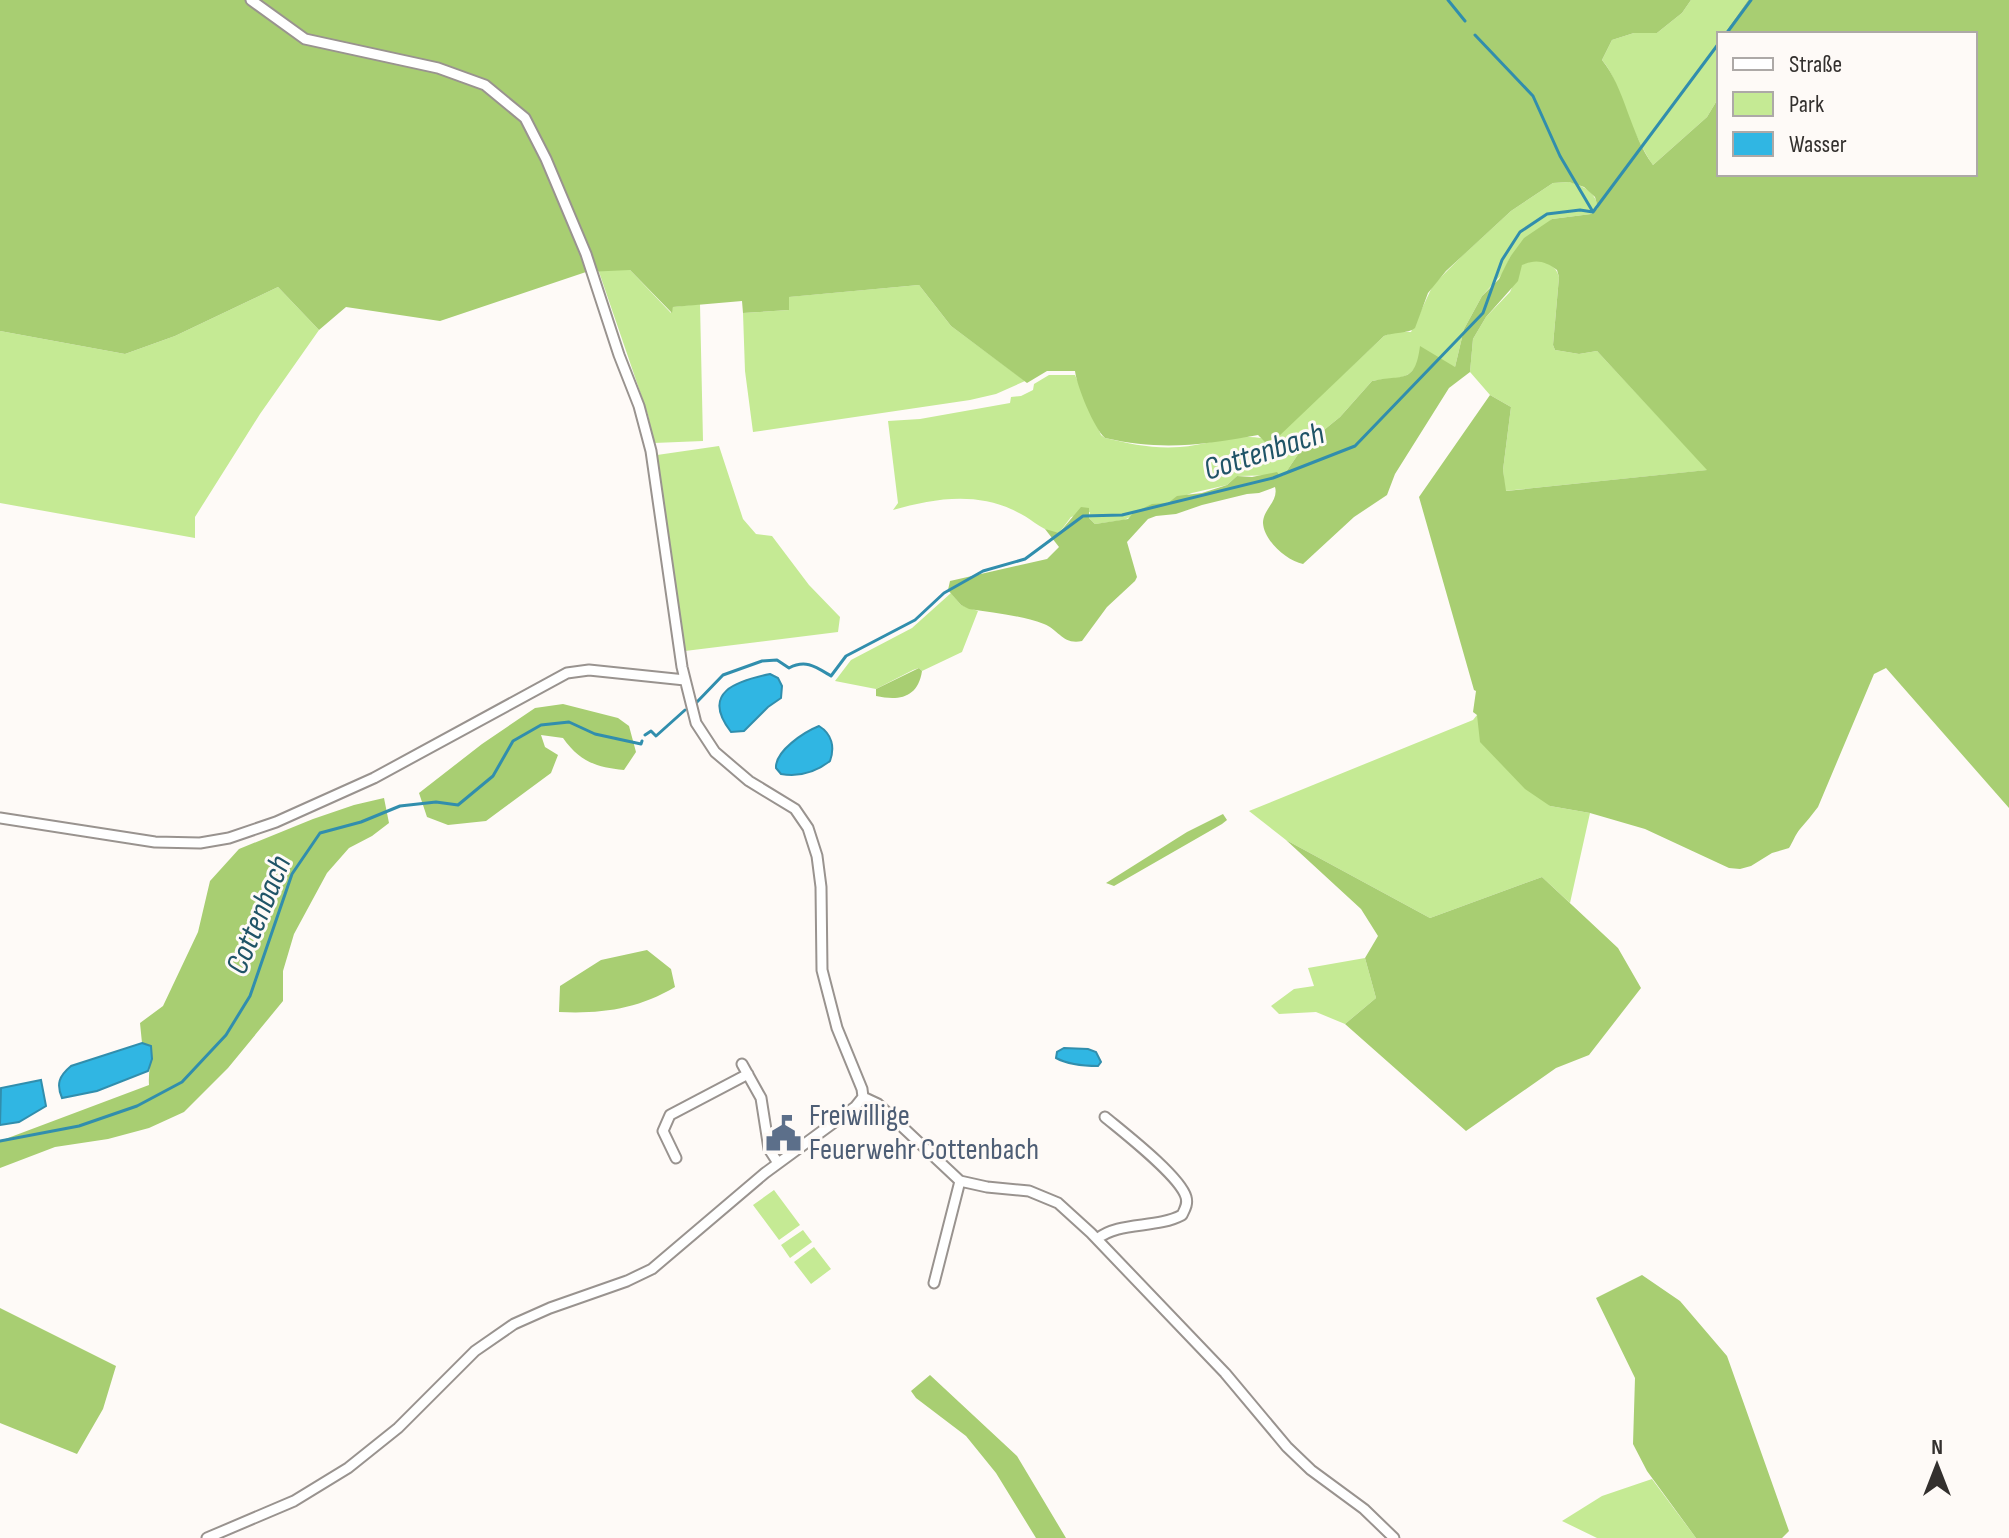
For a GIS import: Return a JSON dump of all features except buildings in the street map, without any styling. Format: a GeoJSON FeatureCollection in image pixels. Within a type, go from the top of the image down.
{"type":"FeatureCollection","features":[{"type":"Feature","properties":{"kind":"street"},"geometry":{"type":"LineString","coordinates":[[207,1538],[294,1501],[348,1468],[398,1428],[462,1363],[489,1341],[532,1316],[652,1269],[778,1163],[855,1107],[863,1097],[837,1028],[822,970],[821,887],[817,856],[808,828],[795,809],[749,781],[708,745],[696,723],[685,680],[651,451],[639,406],[586,254],[525,118],[485,85],[438,68],[305,39],[251,0]]}},
{"type":"Feature","properties":{"kind":"street"},"geometry":{"type":"LineString","coordinates":[[0,818],[155,842],[200,843],[229,838],[276,822],[374,778],[567,673],[589,670],[685,680]]}},
{"type":"Feature","properties":{"kind":"street"},"geometry":{"type":"LineString","coordinates":[[742,1064],[761,1098],[769,1149],[778,1163]]}},
{"type":"Feature","properties":{"kind":"street"},"geometry":{"type":"LineString","coordinates":[[676,1158],[663,1131],[670,1115],[748,1074]]}},
{"type":"Feature","properties":{"kind":"street"},"geometry":{"type":"LineString","coordinates":[[863,1097],[878,1104],[960,1181],[987,1187],[1022,1189],[1058,1203],[1097,1239],[1225,1373],[1287,1447],[1311,1470],[1364,1509],[1394,1538]]}},
{"type":"Feature","properties":{"kind":"street"},"geometry":{"type":"LineString","coordinates":[[1097,1239],[1105,1233],[1172,1220],[1182,1215],[1187,1203],[1184,1192],[1154,1159],[1105,1117]]}},
{"type":"Feature","properties":{"kind":"street"},"geometry":{"type":"LineString","coordinates":[[934,1283],[960,1181]]}},
{"type":"Feature","properties":{"kind":"green space"},"geometry":{"type":"Polygon","coordinates":[[[0,0],[1691,0],[1682,13],[1657,33],[1634,33],[1612,40],[1602,60],[1653,165],[1707,117],[1717,100],[1717,176],[1977,176],[1977,32],[1725,32],[1748,0],[2009,0],[2009,808],[1886,668],[1874,674],[1818,807],[1798,831],[1789,848],[1740,869],[1729,868],[1645,829],[1590,813],[1550,806],[1525,789],[1480,742],[1477,715],[1473,712],[1476,691],[1419,497],[1490,395],[1511,407],[1503,470],[1506,491],[1707,470],[1597,351],[1579,354],[1555,350],[1559,277],[1557,270],[1540,262],[1522,265],[1518,281],[1486,317],[1473,339],[1470,372],[1449,388],[1395,474],[1387,495],[1354,517],[1303,564],[1277,549],[1264,530],[1264,518],[1275,497],[1275,487],[1148,519],[1127,542],[1137,577],[1135,581],[1107,607],[1082,641],[1070,641],[1035,621],[969,609],[961,605],[948,590],[950,581],[1047,559],[1059,547],[1045,529],[1059,533],[1081,507],[1089,508],[1089,518],[1095,524],[1128,519],[1133,513],[1152,504],[1168,503],[1177,496],[1202,493],[1227,485],[1237,476],[1252,477],[1277,472],[1280,476],[1284,475],[1303,447],[1340,417],[1372,381],[1406,376],[1411,372],[1420,346],[1455,367],[1464,329],[1482,296],[1499,279],[1524,238],[1552,219],[1591,214],[1598,208],[1595,197],[1584,187],[1569,182],[1553,183],[1511,211],[1446,271],[1428,293],[1415,328],[1384,336],[1277,438],[1265,442],[1258,435],[1182,445],[1105,438],[1087,407],[1075,371],[1047,371],[1027,383],[951,326],[919,285],[789,297],[789,310],[743,313],[742,301],[673,307],[672,313],[630,270],[586,272],[440,321],[346,307],[319,330],[278,287],[175,336],[125,354],[0,331],[0,0]]]}},
{"type":"Feature","properties":{"kind":"green space"},"geometry":{"type":"Polygon","coordinates":[[[1691,0],[1748,0],[1725,32],[1717,32],[1717,100],[1707,117],[1653,165],[1602,60],[1612,40],[1634,33],[1657,33],[1682,13],[1691,0]]]}},
{"type":"Feature","properties":{"kind":"green space"},"geometry":{"type":"Polygon","coordinates":[[[1569,182],[1588,190],[1598,208],[1591,214],[1552,219],[1510,257],[1504,272],[1482,296],[1464,329],[1455,367],[1418,363],[1404,376],[1372,381],[1340,417],[1303,447],[1284,475],[1237,476],[1227,485],[1157,504],[1124,520],[1095,524],[1089,518],[1090,512],[1071,517],[1059,533],[1044,529],[1005,507],[973,499],[925,502],[893,510],[898,503],[888,421],[920,419],[1010,403],[1011,397],[1033,390],[1034,384],[1049,375],[1075,375],[1105,438],[1161,447],[1250,437],[1272,441],[1384,336],[1394,332],[1411,332],[1433,285],[1511,211],[1553,183],[1569,182]]]}},
{"type":"Feature","properties":{"kind":"green space"},"geometry":{"type":"Polygon","coordinates":[[[1536,260],[1550,265],[1559,277],[1555,350],[1579,354],[1597,351],[1708,470],[1505,491],[1503,470],[1511,407],[1490,395],[1470,372],[1473,339],[1486,317],[1510,292],[1522,264],[1536,260]]]}},
{"type":"Feature","properties":{"kind":"green space"},"geometry":{"type":"Polygon","coordinates":[[[598,269],[630,270],[671,313],[673,307],[700,304],[703,441],[654,443],[648,415],[598,269]]]}},
{"type":"Feature","properties":{"kind":"green space"},"geometry":{"type":"Polygon","coordinates":[[[919,285],[951,326],[1025,381],[996,394],[970,400],[753,432],[745,371],[743,313],[789,310],[788,297],[919,285]]]}},
{"type":"Feature","properties":{"kind":"green space"},"geometry":{"type":"Polygon","coordinates":[[[278,287],[319,330],[260,414],[195,517],[195,538],[0,503],[0,331],[125,354],[175,336],[278,287]]]}},
{"type":"Feature","properties":{"kind":"green space"},"geometry":{"type":"Polygon","coordinates":[[[719,446],[743,519],[756,534],[772,536],[809,585],[840,617],[838,632],[685,651],[657,455],[719,446]]]}},
{"type":"Feature","properties":{"kind":"green space"},"geometry":{"type":"Polygon","coordinates":[[[951,593],[961,605],[978,611],[962,652],[922,671],[919,668],[913,670],[876,689],[835,681],[851,660],[912,628],[951,593]]]}},
{"type":"Feature","properties":{"kind":"green space"},"geometry":{"type":"Polygon","coordinates":[[[919,668],[922,671],[920,680],[906,696],[876,696],[876,689],[919,668]]]}},
{"type":"Feature","properties":{"kind":"green space"},"geometry":{"type":"Polygon","coordinates":[[[563,704],[618,718],[629,726],[636,752],[624,770],[589,762],[563,738],[541,735],[545,747],[558,755],[551,773],[486,821],[448,825],[427,817],[419,793],[535,708],[563,704]]]}},
{"type":"Feature","properties":{"kind":"green space"},"geometry":{"type":"Polygon","coordinates":[[[1477,715],[1550,806],[1590,813],[1570,903],[1542,877],[1430,918],[1286,840],[1249,811],[1473,720],[1477,715]]]}},
{"type":"Feature","properties":{"kind":"green space"},"geometry":{"type":"Polygon","coordinates":[[[384,798],[389,823],[349,848],[327,873],[294,934],[283,971],[283,1001],[228,1068],[184,1112],[149,1128],[108,1139],[55,1147],[0,1168],[0,1141],[149,1085],[151,1047],[142,1043],[140,1023],[163,1006],[198,932],[210,881],[239,849],[313,819],[384,798]]]}},
{"type":"Feature","properties":{"kind":"green space"},"geometry":{"type":"Polygon","coordinates":[[[1223,814],[1227,820],[1222,824],[1114,886],[1106,883],[1187,832],[1223,814]]]}},
{"type":"Feature","properties":{"kind":"green space"},"geometry":{"type":"Polygon","coordinates":[[[1286,840],[1430,918],[1542,877],[1618,948],[1641,988],[1589,1055],[1556,1068],[1466,1131],[1345,1024],[1376,998],[1365,958],[1378,936],[1361,909],[1286,840]]]}},
{"type":"Feature","properties":{"kind":"green space"},"geometry":{"type":"Polygon","coordinates":[[[647,950],[671,969],[675,987],[633,1005],[590,1012],[559,1012],[560,986],[601,960],[647,950]]]}},
{"type":"Feature","properties":{"kind":"green space"},"geometry":{"type":"Polygon","coordinates":[[[1365,958],[1376,998],[1345,1024],[1316,1012],[1279,1014],[1271,1006],[1294,989],[1314,986],[1308,968],[1365,958]]]}},
{"type":"Feature","properties":{"kind":"green space"},"geometry":{"type":"Polygon","coordinates":[[[774,1190],[800,1225],[779,1240],[753,1205],[774,1190]]]}},
{"type":"Feature","properties":{"kind":"green space"},"geometry":{"type":"Polygon","coordinates":[[[803,1230],[812,1242],[790,1258],[781,1245],[803,1230]]]}},
{"type":"Feature","properties":{"kind":"green space"},"geometry":{"type":"Polygon","coordinates":[[[814,1247],[831,1269],[811,1284],[794,1262],[814,1247]]]}},
{"type":"Feature","properties":{"kind":"green space"},"geometry":{"type":"Polygon","coordinates":[[[1642,1275],[1680,1301],[1727,1356],[1789,1531],[1782,1538],[1696,1538],[1647,1471],[1633,1444],[1635,1378],[1596,1298],[1642,1275]]]}},
{"type":"Feature","properties":{"kind":"green space"},"geometry":{"type":"Polygon","coordinates":[[[0,1308],[116,1366],[103,1409],[77,1454],[0,1423],[0,1308]]]}},
{"type":"Feature","properties":{"kind":"green space"},"geometry":{"type":"Polygon","coordinates":[[[930,1375],[1017,1456],[1066,1538],[1036,1538],[996,1473],[966,1436],[916,1398],[911,1391],[930,1375]]]}},
{"type":"Feature","properties":{"kind":"green space"},"geometry":{"type":"Polygon","coordinates":[[[1652,1479],[1696,1538],[1597,1538],[1562,1521],[1602,1496],[1652,1479]]]}},
{"type":"Feature","properties":{"kind":"water"},"geometry":{"type":"Polygon","coordinates":[[[770,674],[778,678],[782,686],[781,698],[744,731],[731,732],[722,718],[719,707],[721,698],[735,685],[770,674]]]}},
{"type":"Feature","properties":{"kind":"water"},"geometry":{"type":"Polygon","coordinates":[[[819,726],[831,741],[830,761],[807,773],[781,774],[776,768],[780,755],[799,737],[819,726]]]}},
{"type":"Feature","properties":{"kind":"water"},"geometry":{"type":"Polygon","coordinates":[[[142,1043],[151,1046],[152,1059],[148,1071],[97,1091],[62,1098],[60,1080],[71,1066],[142,1043]]]}},
{"type":"Feature","properties":{"kind":"water"},"geometry":{"type":"Polygon","coordinates":[[[1064,1048],[1096,1052],[1101,1062],[1098,1066],[1082,1065],[1056,1058],[1057,1052],[1064,1048]]]}},
{"type":"Feature","properties":{"kind":"water"},"geometry":{"type":"Polygon","coordinates":[[[41,1080],[46,1106],[19,1122],[0,1125],[1,1088],[41,1080]]]}},
{"type":"Feature","properties":{"kind":"waterway"},"geometry":{"type":"LineString","coordinates":[[1448,0],[1465,21]]}},
{"type":"Feature","properties":{"kind":"waterway","name":"Cottenbach"},"geometry":{"type":"LineString","coordinates":[[1727,32],[1751,0]]}},
{"type":"Feature","properties":{"kind":"waterway"},"geometry":{"type":"LineString","coordinates":[[1475,35],[1533,96],[1560,156],[1593,212]]}},
{"type":"Feature","properties":{"kind":"waterway","name":"Cottenbach"},"geometry":{"type":"LineString","coordinates":[[1593,212],[1717,46]]}},
{"type":"Feature","properties":{"kind":"waterway","name":"Cottenbach"},"geometry":{"type":"LineString","coordinates":[[696,703],[723,675],[762,661],[777,660],[789,668],[811,665],[831,676],[846,656],[915,620],[944,593],[983,571],[1025,559],[1083,516],[1122,515],[1273,478],[1355,446],[1483,313],[1502,260],[1520,232],[1547,214],[1580,210],[1593,212]]}},
{"type":"Feature","properties":{"kind":"waterway","name":"Cottenbach"},"geometry":{"type":"LineString","coordinates":[[645,735],[651,731],[656,736],[685,710]]}},
{"type":"Feature","properties":{"kind":"waterway","name":"Cottenbach"},"geometry":{"type":"LineString","coordinates":[[0,1141],[79,1126],[137,1106],[182,1082],[226,1035],[250,996],[292,874],[320,833],[361,822],[400,806],[436,802],[458,805],[493,776],[513,741],[541,725],[569,722],[595,734],[641,744],[642,741]]}},
{"type":"Feature","properties":{"kind":"place","name":"Freiwillige Feuerwehr Cottenbach"},"geometry":{"type":"Point","coordinates":[783,1133]}}]}
